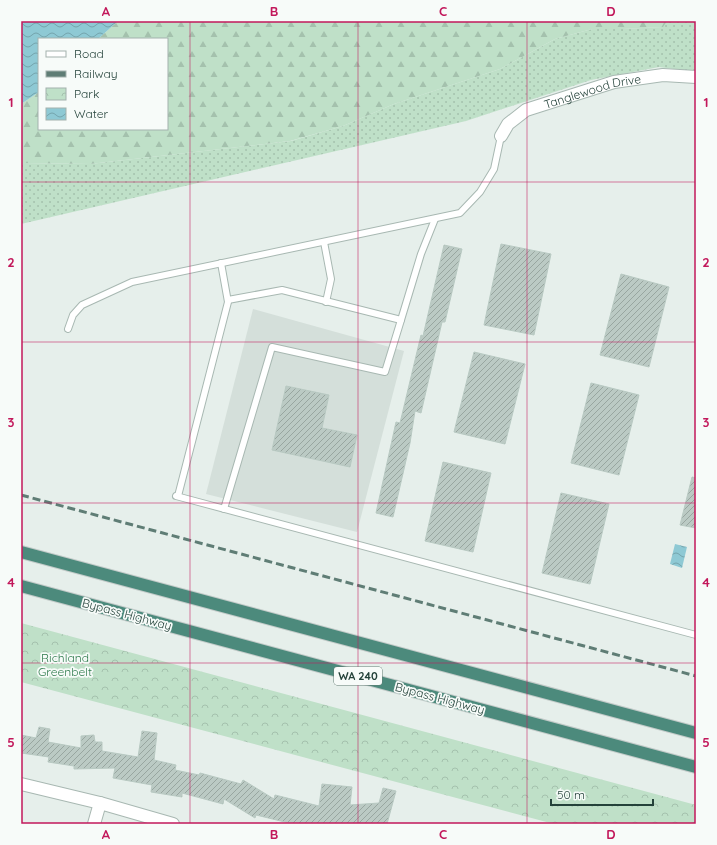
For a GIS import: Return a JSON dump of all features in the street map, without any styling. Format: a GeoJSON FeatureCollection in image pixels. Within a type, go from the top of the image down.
{"type":"FeatureCollection","features":[{"type":"Feature","properties":{"kind":"highway","name":"WA 240"},"geometry":{"type":"LineString","coordinates":[[21,552],[696,733]]}},
{"type":"Feature","properties":{"kind":"highway","name":"Bypass Highway"},"geometry":{"type":"LineString","coordinates":[[21,586],[696,767]]}},
{"type":"Feature","properties":{"kind":"street","name":"Tanglewood Drive"},"geometry":{"type":"LineString","coordinates":[[501,136],[508,124],[526,110],[614,82],[663,75],[696,77]]}},
{"type":"Feature","properties":{"kind":"street"},"geometry":{"type":"LineString","coordinates":[[21,784],[100,803],[173,824]]}},
{"type":"Feature","properties":{"kind":"street"},"geometry":{"type":"LineString","coordinates":[[94,824],[100,803]]}},
{"type":"Feature","properties":{"kind":"lane"},"geometry":{"type":"LineString","coordinates":[[68,329],[73,315],[82,305],[127,284],[460,213],[480,192],[494,169],[501,136]]}},
{"type":"Feature","properties":{"kind":"lane"},"geometry":{"type":"LineString","coordinates":[[224,509],[272,347],[385,372],[421,254],[435,219]]}},
{"type":"Feature","properties":{"kind":"lane"},"geometry":{"type":"LineString","coordinates":[[324,242],[331,279],[326,302]]}},
{"type":"Feature","properties":{"kind":"lane"},"geometry":{"type":"LineString","coordinates":[[221,263],[228,300],[177,496],[696,635]]}},
{"type":"Feature","properties":{"kind":"lane"},"geometry":{"type":"LineString","coordinates":[[228,300],[282,290],[401,320]]}},
{"type":"Feature","properties":{"kind":"shaded area"},"geometry":{"type":"Polygon","coordinates":[[[253,309],[404,351],[357,532],[206,494],[253,309]]]}},
{"type":"Feature","properties":{"kind":"green space"},"geometry":{"type":"Polygon","coordinates":[[[118,21],[667,21],[663,27],[592,29],[555,39],[500,69],[394,104],[343,126],[290,141],[90,164],[21,163],[21,104],[38,93],[38,130],[168,130],[168,38],[99,38],[118,21]]]}},
{"type":"Feature","properties":{"kind":"green space"},"geometry":{"type":"Polygon","coordinates":[[[667,21],[696,21],[696,72],[659,67],[591,80],[466,121],[21,224],[21,163],[90,164],[291,141],[343,126],[394,104],[500,69],[555,39],[592,29],[662,27],[667,21]]]}},
{"type":"Feature","properties":{"kind":"green space","name":"Richland Greenbelt"},"geometry":{"type":"Polygon","coordinates":[[[21,623],[696,805],[696,824],[554,824],[21,682],[21,623]]]}},
{"type":"Feature","properties":{"kind":"water"},"geometry":{"type":"Polygon","coordinates":[[[21,21],[118,21],[99,38],[38,38],[38,93],[21,104],[21,21]]]}},
{"type":"Feature","properties":{"kind":"water"},"geometry":{"type":"Polygon","coordinates":[[[675,544],[687,547],[682,568],[670,564],[675,544]]]}},
{"type":"Feature","properties":{"kind":"building"},"geometry":{"type":"Polygon","coordinates":[[[501,244],[551,254],[534,335],[484,325],[501,244]]]}},
{"type":"Feature","properties":{"kind":"building"},"geometry":{"type":"Polygon","coordinates":[[[444,245],[462,249],[445,322],[442,322],[421,413],[415,411],[410,443],[393,517],[376,513],[396,422],[400,423],[421,335],[423,336],[444,245]]]}},
{"type":"Feature","properties":{"kind":"building"},"geometry":{"type":"Polygon","coordinates":[[[621,274],[669,287],[649,367],[600,355],[621,274]]]}},
{"type":"Feature","properties":{"kind":"building"},"geometry":{"type":"Polygon","coordinates":[[[474,352],[525,364],[505,444],[454,432],[474,352]]]}},
{"type":"Feature","properties":{"kind":"building"},"geometry":{"type":"Polygon","coordinates":[[[591,383],[639,395],[619,475],[571,463],[591,383]]]}},
{"type":"Feature","properties":{"kind":"building"},"geometry":{"type":"Polygon","coordinates":[[[286,386],[329,395],[322,428],[357,435],[350,467],[272,450],[286,386]]]}},
{"type":"Feature","properties":{"kind":"building"},"geometry":{"type":"Polygon","coordinates":[[[443,462],[491,473],[473,552],[425,541],[443,462]]]}},
{"type":"Feature","properties":{"kind":"building"},"geometry":{"type":"Polygon","coordinates":[[[692,477],[696,478],[696,528],[680,525],[692,477]]]}},
{"type":"Feature","properties":{"kind":"building"},"geometry":{"type":"Polygon","coordinates":[[[561,493],[609,504],[590,584],[542,573],[561,493]]]}},
{"type":"Feature","properties":{"kind":"building"},"geometry":{"type":"Polygon","coordinates":[[[39,727],[50,729],[48,742],[81,748],[81,736],[94,735],[95,742],[102,742],[102,751],[138,757],[142,731],[157,733],[154,760],[176,765],[175,770],[199,775],[200,773],[241,784],[243,780],[274,799],[275,795],[319,806],[322,784],[352,787],[350,805],[379,803],[383,788],[396,791],[387,824],[293,824],[256,815],[255,818],[224,799],[223,804],[182,793],[182,797],[151,792],[152,785],[113,778],[115,768],[74,769],[74,766],[48,762],[49,757],[21,753],[21,735],[36,738],[39,727]]]}},
{"type":"Feature","properties":{"kind":"railway"},"geometry":{"type":"LineString","coordinates":[[21,495],[696,676]]}}]}
